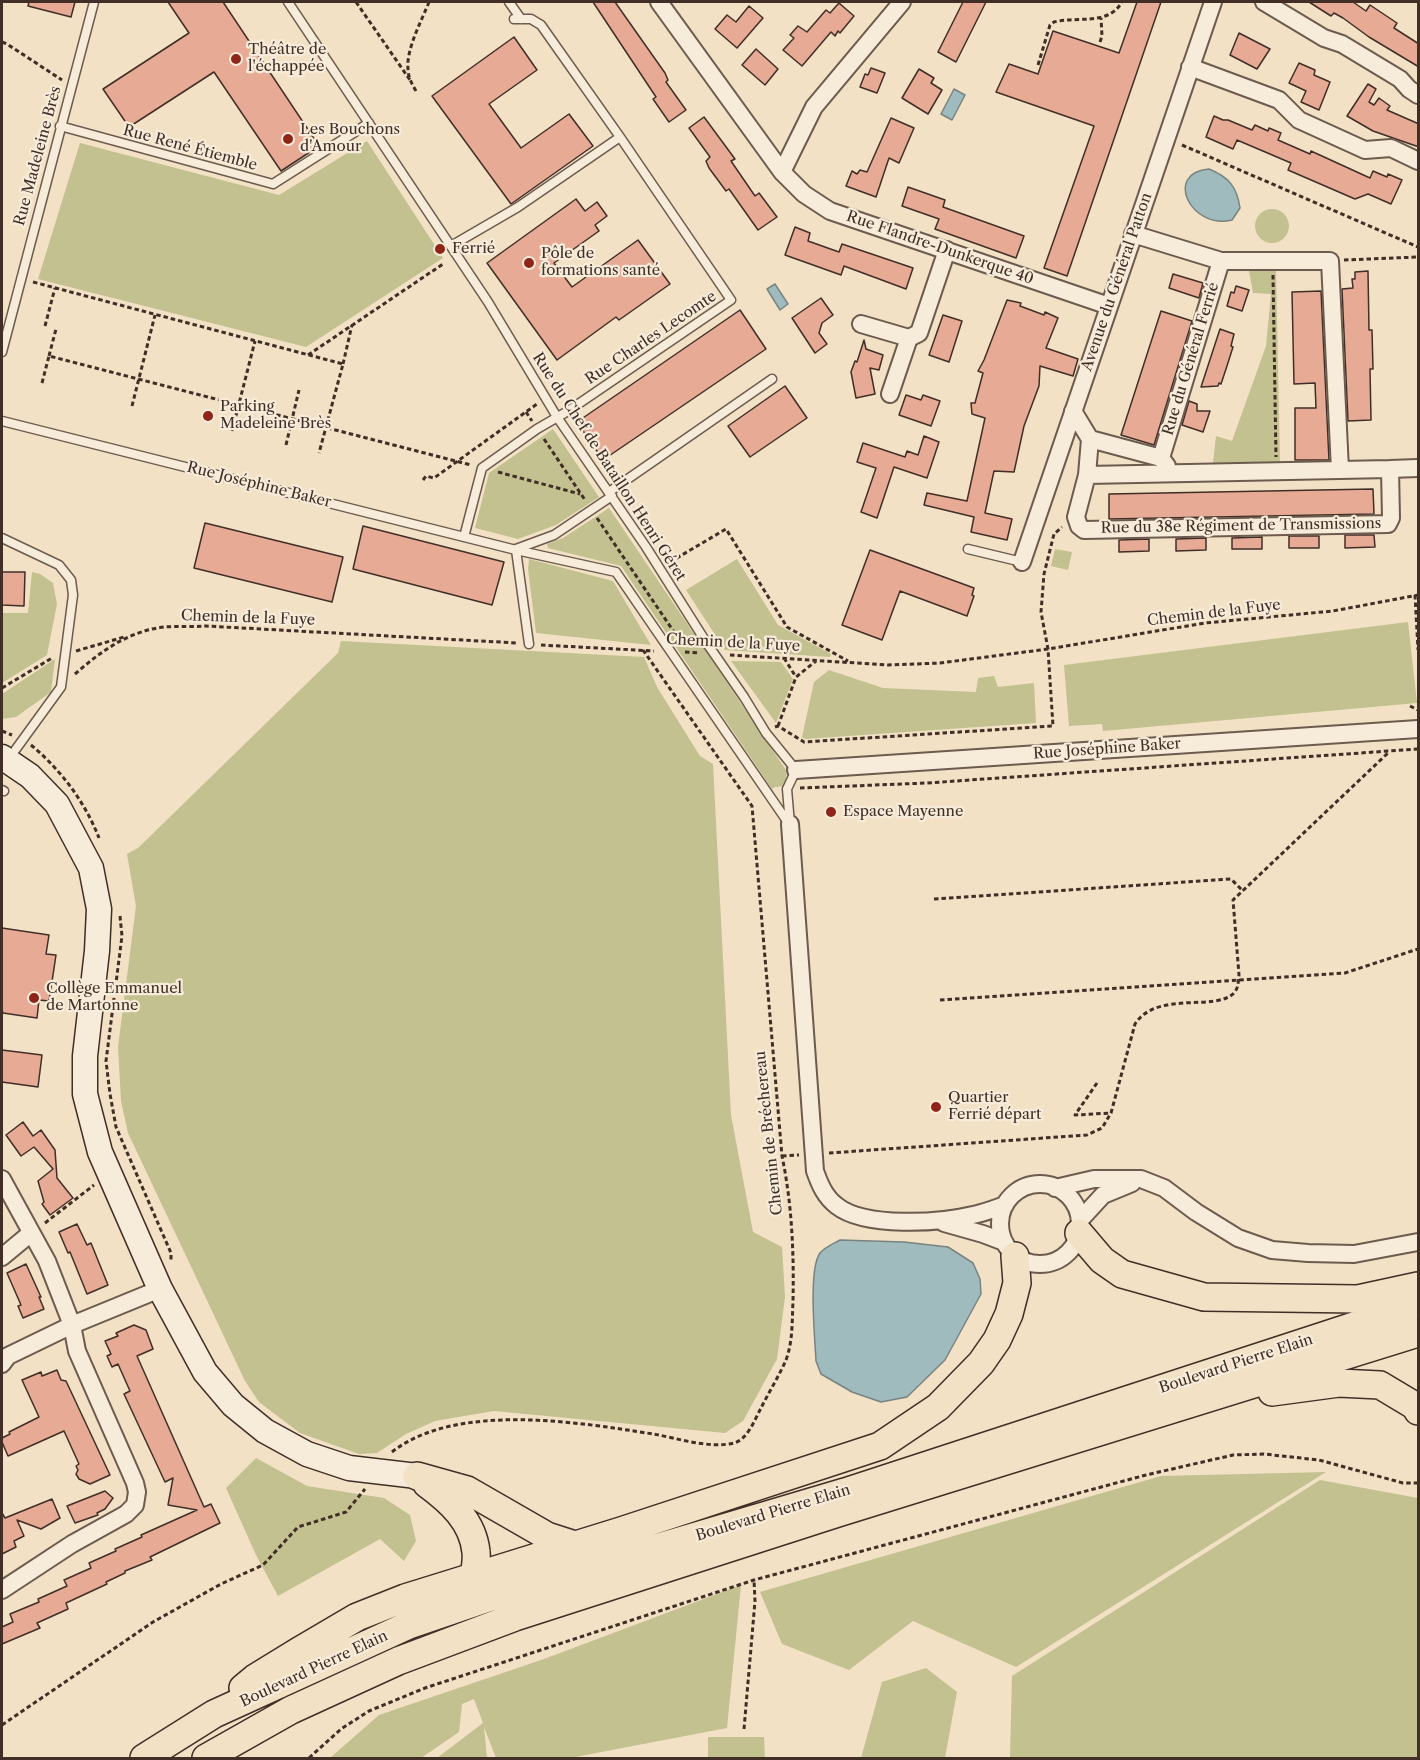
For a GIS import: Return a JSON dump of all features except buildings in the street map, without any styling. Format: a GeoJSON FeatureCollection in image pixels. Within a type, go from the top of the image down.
{"type":"FeatureCollection","features":[{"type":"Feature","properties":{"kind":"main road"},"geometry":{"type":"LineString","coordinates":[[1079,1226],[1102,1260],[1122,1274],[1204,1297],[1358,1299],[1419,1286]]}},
{"type":"Feature","properties":{"kind":"main road"},"geometry":{"type":"LineString","coordinates":[[214,1714],[255,1678],[357,1617],[405,1598],[759,1487],[880,1446],[938,1407],[981,1364],[997,1340],[1009,1314],[1017,1283],[1010,1249]]}},
{"type":"Feature","properties":{"kind":"main road","name":"Boulevard Pierre Elain"},"geometry":{"type":"LineString","coordinates":[[144,1758],[214,1714],[409,1625],[491,1597],[845,1492],[1419,1305]]}},
{"type":"Feature","properties":{"kind":"main road","name":"Boulevard Pierre Elain"},"geometry":{"type":"LineString","coordinates":[[206,1758],[291,1710],[376,1670],[515,1617],[838,1513],[1419,1333]]}},
{"type":"Feature","properties":{"kind":"main road"},"geometry":{"type":"LineString","coordinates":[[1196,1402],[1339,1383],[1380,1385],[1419,1410]]}},
{"type":"Feature","properties":{"kind":"main road"},"geometry":{"type":"LineString","coordinates":[[417,1476],[467,1490],[548,1536],[575,1545]]}},
{"type":"Feature","properties":{"kind":"main road"},"geometry":{"type":"LineString","coordinates":[[417,1476],[452,1502],[468,1526],[476,1552],[474,1576]]}},
{"type":"Feature","properties":{"kind":"street","name":"Rue Flandre-Dunkerque 40"},"geometry":{"type":"LineString","coordinates":[[659,2],[782,172],[804,194],[830,211],[1109,306]]}},
{"type":"Feature","properties":{"kind":"street"},"geometry":{"type":"LineString","coordinates":[[782,172],[813,107],[902,2]]}},
{"type":"Feature","properties":{"kind":"street","name":"Avenue du Général Patton"},"geometry":{"type":"LineString","coordinates":[[1022,562],[1212,2]]}},
{"type":"Feature","properties":{"kind":"street"},"geometry":{"type":"LineString","coordinates":[[1264,2],[1324,38],[1352,50],[1400,79],[1409,89],[1419,95]]}},
{"type":"Feature","properties":{"kind":"street"},"geometry":{"type":"LineString","coordinates":[[1190,67],[1279,100],[1299,120],[1365,150],[1391,148],[1419,161]]}},
{"type":"Feature","properties":{"kind":"street"},"geometry":{"type":"LineString","coordinates":[[1133,234],[1221,261],[1330,261],[1340,470]]}},
{"type":"Feature","properties":{"kind":"street"},"geometry":{"type":"LineString","coordinates":[[861,324],[909,338],[919,333],[947,250]]}},
{"type":"Feature","properties":{"kind":"street","name":"Rue du Général Ferrié"},"geometry":{"type":"LineString","coordinates":[[1161,458],[1221,261]]}},
{"type":"Feature","properties":{"kind":"street"},"geometry":{"type":"LineString","coordinates":[[890,394],[909,338]]}},
{"type":"Feature","properties":{"kind":"street"},"geometry":{"type":"LineString","coordinates":[[1073,411],[1090,439],[1087,475],[1076,517]]}},
{"type":"Feature","properties":{"kind":"street"},"geometry":{"type":"LineString","coordinates":[[1090,439],[1161,458],[1173,474]]}},
{"type":"Feature","properties":{"kind":"street"},"geometry":{"type":"LineString","coordinates":[[1087,475],[1419,468]]}},
{"type":"Feature","properties":{"kind":"street","name":"Rue du 38e Régiment de Transmissions"},"geometry":{"type":"LineString","coordinates":[[1076,517],[1079,526],[1084,530],[1388,524],[1391,518],[1390,469]]}},
{"type":"Feature","properties":{"kind":"street","name":"Rue Joséphine Baker"},"geometry":{"type":"LineString","coordinates":[[796,770],[1419,729]]}},
{"type":"Feature","properties":{"kind":"street"},"geometry":{"type":"LineString","coordinates":[[5,759],[30,776],[57,804],[91,868],[99,909],[97,951],[85,1056],[85,1094],[100,1152],[160,1289],[206,1372],[233,1405],[265,1431],[307,1454],[349,1468],[417,1476]]}},
{"type":"Feature","properties":{"kind":"street"},"geometry":{"type":"LineString","coordinates":[[790,824],[814,1154],[816,1171],[823,1192],[836,1206],[852,1215],[876,1220],[938,1221],[974,1215],[1005,1205]]}},
{"type":"Feature","properties":{"kind":"street"},"geometry":{"type":"LineString","coordinates":[[2,1179],[47,1261],[72,1325],[77,1351],[135,1482],[137,1492],[135,1505],[126,1514],[72,1544],[2,1590]]}},
{"type":"Feature","properties":{"kind":"street"},"geometry":{"type":"LineString","coordinates":[[1056,1188],[1094,1179],[1141,1179],[1164,1188],[1238,1238],[1272,1250],[1308,1254],[1354,1254],[1419,1242]]}},
{"type":"Feature","properties":{"kind":"street"},"geometry":{"type":"LineString","coordinates":[[938,1221],[983,1234],[1010,1249],[1025,1262],[1048,1263],[1068,1253],[1075,1244],[1079,1226],[1103,1195],[1141,1179]]}},
{"type":"Feature","properties":{"kind":"street"},"geometry":{"type":"LineString","coordinates":[[1010,1249],[1000,1230],[1000,1217],[1011,1196],[1032,1185],[1056,1188],[1072,1200],[1079,1226]]}},
{"type":"Feature","properties":{"kind":"street"},"geometry":{"type":"LineString","coordinates":[[2,1257],[31,1233]]}},
{"type":"Feature","properties":{"kind":"street"},"geometry":{"type":"LineString","coordinates":[[2,1364],[8,1356],[72,1325],[160,1289]]}},
{"type":"Feature","properties":{"kind":"lane","name":"Rue Madeleine Brès"},"geometry":{"type":"LineString","coordinates":[[2,352],[93,2]]}},
{"type":"Feature","properties":{"kind":"lane","name":"Rue du Chef de Bataillon Henri Géret"},"geometry":{"type":"LineString","coordinates":[[288,2],[488,302],[557,417],[660,568],[766,733],[796,770]]}},
{"type":"Feature","properties":{"kind":"lane"},"geometry":{"type":"LineString","coordinates":[[451,246],[518,207],[620,137],[541,25],[531,19],[517,19],[509,2]]}},
{"type":"Feature","properties":{"kind":"lane","name":"Rue René Étiemble"},"geometry":{"type":"LineString","coordinates":[[60,126],[273,184],[369,123]]}},
{"type":"Feature","properties":{"kind":"lane","name":"Rue Charles Lecomte"},"geometry":{"type":"LineString","coordinates":[[483,468],[537,429],[731,300],[620,137]]}},
{"type":"Feature","properties":{"kind":"lane"},"geometry":{"type":"LineString","coordinates":[[529,644],[516,550],[554,535],[772,379]]}},
{"type":"Feature","properties":{"kind":"lane","name":"Rue Joséphine Baker"},"geometry":{"type":"LineString","coordinates":[[2,421],[516,550],[616,572],[790,824]]}},
{"type":"Feature","properties":{"kind":"lane"},"geometry":{"type":"LineString","coordinates":[[464,537],[483,468]]}},
{"type":"Feature","properties":{"kind":"lane"},"geometry":{"type":"LineString","coordinates":[[2,538],[59,566],[71,580],[73,595],[61,687],[5,759]]}},
{"type":"Feature","properties":{"kind":"lane"},"geometry":{"type":"LineString","coordinates":[[968,549],[1022,562]]}},
{"type":"Feature","properties":{"kind":"lane"},"geometry":{"type":"LineString","coordinates":[[790,824],[787,789],[796,770]]}},
{"type":"Feature","properties":{"kind":"path"},"geometry":{"type":"LineString","coordinates":[[356,2],[416,91]]}},
{"type":"Feature","properties":{"kind":"path"},"geometry":{"type":"LineString","coordinates":[[410,80],[409,54],[429,2]]}},
{"type":"Feature","properties":{"kind":"path"},"geometry":{"type":"LineString","coordinates":[[1038,65],[1050,25],[1054,22],[1101,18],[1114,12],[1122,2]]}},
{"type":"Feature","properties":{"kind":"path"},"geometry":{"type":"LineString","coordinates":[[1100,42],[1101,18]]}},
{"type":"Feature","properties":{"kind":"path"},"geometry":{"type":"LineString","coordinates":[[2,42],[71,86]]}},
{"type":"Feature","properties":{"kind":"path"},"geometry":{"type":"LineString","coordinates":[[1167,138],[1419,247]]}},
{"type":"Feature","properties":{"kind":"path"},"geometry":{"type":"LineString","coordinates":[[1330,261],[1419,256]]}},
{"type":"Feature","properties":{"kind":"path"},"geometry":{"type":"LineString","coordinates":[[1272,261],[1276,472]]}},
{"type":"Feature","properties":{"kind":"path"},"geometry":{"type":"LineString","coordinates":[[308,355],[443,264]]}},
{"type":"Feature","properties":{"kind":"path"},"geometry":{"type":"LineString","coordinates":[[33,282],[343,364]]}},
{"type":"Feature","properties":{"kind":"path"},"geometry":{"type":"LineString","coordinates":[[45,326],[55,288]]}},
{"type":"Feature","properties":{"kind":"path"},"geometry":{"type":"LineString","coordinates":[[132,406],[155,315]]}},
{"type":"Feature","properties":{"kind":"path"},"geometry":{"type":"LineString","coordinates":[[320,453],[352,325]]}},
{"type":"Feature","properties":{"kind":"path"},"geometry":{"type":"LineString","coordinates":[[42,383],[56,329]]}},
{"type":"Feature","properties":{"kind":"path"},"geometry":{"type":"LineString","coordinates":[[232,431],[255,341]]}},
{"type":"Feature","properties":{"kind":"path"},"geometry":{"type":"LineString","coordinates":[[49,356],[580,494]]}},
{"type":"Feature","properties":{"kind":"path"},"geometry":{"type":"LineString","coordinates":[[286,445],[299,390]]}},
{"type":"Feature","properties":{"kind":"path"},"geometry":{"type":"LineString","coordinates":[[423,480],[426,476],[434,478],[546,398]]}},
{"type":"Feature","properties":{"kind":"path"},"geometry":{"type":"LineString","coordinates":[[526,412],[587,503]]}},
{"type":"Feature","properties":{"kind":"path"},"geometry":{"type":"LineString","coordinates":[[778,726],[804,742],[1053,726],[1048,649],[1041,612],[1044,574],[1054,534],[1076,517]]}},
{"type":"Feature","properties":{"kind":"path"},"geometry":{"type":"LineString","coordinates":[[660,568],[726,528],[787,627],[850,662]]}},
{"type":"Feature","properties":{"kind":"path"},"geometry":{"type":"LineString","coordinates":[[1417,595],[1419,650]]}},
{"type":"Feature","properties":{"kind":"path","name":"Chemin de la Fuye"},"geometry":{"type":"LineString","coordinates":[[61,687],[95,656],[129,636],[163,627],[207,626],[888,665],[940,663],[1048,649],[1205,622],[1333,611],[1417,595]]}},
{"type":"Feature","properties":{"kind":"path"},"geometry":{"type":"LineString","coordinates":[[643,650],[752,806],[770,796]]}},
{"type":"Feature","properties":{"kind":"path"},"geometry":{"type":"LineString","coordinates":[[784,658],[796,677]]}},
{"type":"Feature","properties":{"kind":"path"},"geometry":{"type":"LineString","coordinates":[[766,733],[778,726],[796,677],[818,660]]}},
{"type":"Feature","properties":{"kind":"path"},"geometry":{"type":"LineString","coordinates":[[1410,706],[1419,710]]}},
{"type":"Feature","properties":{"kind":"path"},"geometry":{"type":"LineString","coordinates":[[787,789],[927,783],[1419,749]]}},
{"type":"Feature","properties":{"kind":"path"},"geometry":{"type":"LineString","coordinates":[[782,1156],[1087,1135],[1102,1128],[1112,1113],[1135,1024],[1141,1014],[1158,1006],[1220,999],[1233,994],[1239,980],[1233,900],[1389,752]]}},
{"type":"Feature","properties":{"kind":"path","name":"Chemin de Bréchereau"},"geometry":{"type":"LineString","coordinates":[[380,1471],[390,1454],[407,1441],[447,1427],[508,1419],[573,1422],[710,1444],[736,1443],[748,1431],[786,1359],[792,1335],[794,1262],[787,1182],[782,1156],[752,806]]}},
{"type":"Feature","properties":{"kind":"path"},"geometry":{"type":"LineString","coordinates":[[934,899],[1231,879],[1243,891]]}},
{"type":"Feature","properties":{"kind":"path"},"geometry":{"type":"LineString","coordinates":[[940,1000],[1345,973],[1419,950]]}},
{"type":"Feature","properties":{"kind":"path"},"geometry":{"type":"LineString","coordinates":[[1097,1083],[1075,1115],[1112,1113]]}},
{"type":"Feature","properties":{"kind":"path"},"geometry":{"type":"LineString","coordinates":[[31,1233],[98,1183]]}},
{"type":"Feature","properties":{"kind":"path"},"geometry":{"type":"LineString","coordinates":[[309,1758],[341,1729],[369,1711],[406,1695],[754,1580],[1135,1478],[1233,1455],[1264,1454],[1318,1460],[1402,1483],[1419,1483]]}},
{"type":"Feature","properties":{"kind":"path"},"geometry":{"type":"LineString","coordinates":[[2,1725],[153,1622],[221,1584],[263,1565],[298,1527],[346,1512],[367,1487],[357,1486]]}},
{"type":"Feature","properties":{"kind":"path"},"geometry":{"type":"LineString","coordinates":[[744,1730],[754,1580]]}},
{"type":"Feature","properties":{"kind":"shaded area"},"geometry":{"type":"Polygon","coordinates":[[[367,141],[443,258],[306,347],[38,279],[80,143],[279,195],[367,141]]]}},
{"type":"Feature","properties":{"kind":"shaded area"},"geometry":{"type":"Polygon","coordinates":[[[1272,209],[1284,214],[1289,226],[1284,238],[1272,243],[1260,238],[1255,226],[1260,214],[1272,209]]]}},
{"type":"Feature","properties":{"kind":"shaded area"},"geometry":{"type":"Polygon","coordinates":[[[1276,270],[1280,462],[1213,463],[1216,436],[1232,441],[1266,346],[1271,294],[1253,293],[1249,271],[1276,270]]]}},
{"type":"Feature","properties":{"kind":"shaded area"},"geometry":{"type":"Polygon","coordinates":[[[553,429],[599,497],[556,525],[518,539],[475,528],[489,473],[553,429]]]}},
{"type":"Feature","properties":{"kind":"shaded area"},"geometry":{"type":"Polygon","coordinates":[[[609,508],[786,770],[787,786],[772,789],[621,566],[548,548],[547,544],[563,538],[609,508]]]}},
{"type":"Feature","properties":{"kind":"shaded area"},"geometry":{"type":"Polygon","coordinates":[[[1055,549],[1072,552],[1068,570],[1051,566],[1055,549]]]}},
{"type":"Feature","properties":{"kind":"shaded area"},"geometry":{"type":"Polygon","coordinates":[[[529,559],[613,581],[651,645],[536,633],[528,569],[529,559]]]}},
{"type":"Feature","properties":{"kind":"shaded area"},"geometry":{"type":"Polygon","coordinates":[[[737,559],[778,625],[831,654],[830,657],[725,650],[686,590],[737,559]]]}},
{"type":"Feature","properties":{"kind":"shaded area"},"geometry":{"type":"Polygon","coordinates":[[[32,572],[40,574],[53,583],[57,604],[47,655],[2,683],[2,613],[28,613],[32,572]]]}},
{"type":"Feature","properties":{"kind":"shaded area"},"geometry":{"type":"Polygon","coordinates":[[[1408,622],[1417,703],[1103,731],[1102,724],[1069,726],[1064,665],[1408,622]]]}},
{"type":"Feature","properties":{"kind":"shaded area"},"geometry":{"type":"Polygon","coordinates":[[[341,641],[644,657],[657,687],[700,756],[713,764],[731,1115],[753,1232],[782,1247],[785,1297],[777,1359],[743,1421],[725,1433],[494,1411],[435,1421],[406,1434],[377,1453],[359,1454],[300,1433],[259,1402],[245,1381],[128,1133],[121,1101],[118,1047],[136,906],[127,854],[138,848],[338,653],[341,641]]]}},
{"type":"Feature","properties":{"kind":"shaded area"},"geometry":{"type":"Polygon","coordinates":[[[55,659],[51,692],[16,717],[2,719],[2,694],[55,659]]]}},
{"type":"Feature","properties":{"kind":"shaded area"},"geometry":{"type":"Polygon","coordinates":[[[731,661],[781,662],[793,679],[776,723],[731,661]]]}},
{"type":"Feature","properties":{"kind":"shaded area"},"geometry":{"type":"Polygon","coordinates":[[[829,670],[883,688],[976,692],[978,678],[994,676],[998,687],[1034,683],[1036,723],[805,739],[802,737],[814,682],[829,670]]]}},
{"type":"Feature","properties":{"kind":"shaded area"},"geometry":{"type":"Polygon","coordinates":[[[256,1458],[307,1486],[384,1498],[410,1515],[416,1541],[404,1561],[380,1539],[278,1596],[256,1555],[226,1488],[256,1458]]]}},
{"type":"Feature","properties":{"kind":"shaded area"},"geometry":{"type":"Polygon","coordinates":[[[1326,1472],[1016,1667],[913,1621],[849,1670],[782,1644],[760,1592],[1161,1476],[1326,1472]]]}},
{"type":"Feature","properties":{"kind":"shaded area"},"geometry":{"type":"Polygon","coordinates":[[[1320,1480],[1418,1498],[1418,1758],[1010,1758],[1012,1676],[1320,1480]]]}},
{"type":"Feature","properties":{"kind":"shaded area"},"geometry":{"type":"Polygon","coordinates":[[[741,1585],[727,1728],[570,1758],[496,1758],[484,1727],[487,1758],[437,1758],[483,1723],[474,1699],[462,1704],[459,1732],[421,1758],[330,1758],[379,1715],[544,1659],[741,1585]]]}},
{"type":"Feature","properties":{"kind":"shaded area"},"geometry":{"type":"Polygon","coordinates":[[[926,1668],[957,1692],[945,1758],[861,1758],[882,1682],[926,1668]]]}},
{"type":"Feature","properties":{"kind":"shaded area"},"geometry":{"type":"Polygon","coordinates":[[[708,1737],[764,1737],[765,1758],[708,1758],[708,1737]]]}},
{"type":"Feature","properties":{"kind":"water"},"geometry":{"type":"Polygon","coordinates":[[[954,89],[965,95],[952,120],[941,114],[954,89]]]}},
{"type":"Feature","properties":{"kind":"water"},"geometry":{"type":"Polygon","coordinates":[[[1209,169],[1227,179],[1237,194],[1240,208],[1232,220],[1217,221],[1205,217],[1188,200],[1185,190],[1187,180],[1195,173],[1209,169]]]}},
{"type":"Feature","properties":{"kind":"water"},"geometry":{"type":"Polygon","coordinates":[[[775,284],[788,304],[780,310],[767,289],[775,284]]]}},
{"type":"Feature","properties":{"kind":"water"},"geometry":{"type":"Polygon","coordinates":[[[840,1240],[904,1242],[948,1247],[973,1263],[980,1279],[981,1294],[945,1360],[907,1397],[881,1402],[852,1392],[821,1374],[816,1361],[814,1274],[820,1253],[840,1240]]]}},
{"type":"Feature","properties":{"kind":"place","name":"Théâtre de l'échappée"},"geometry":{"type":"Point","coordinates":[236,59]}},
{"type":"Feature","properties":{"kind":"place","name":"Les Bouchons d'Amour"},"geometry":{"type":"Point","coordinates":[288,139]}},
{"type":"Feature","properties":{"kind":"place","name":"Ferrié"},"geometry":{"type":"Point","coordinates":[440,249]}},
{"type":"Feature","properties":{"kind":"place","name":"Pôle de formations santé"},"geometry":{"type":"Point","coordinates":[529,263]}},
{"type":"Feature","properties":{"kind":"place","name":"Parking Madeleine Brès"},"geometry":{"type":"Point","coordinates":[208,416]}},
{"type":"Feature","properties":{"kind":"place","name":"Espace Mayenne"},"geometry":{"type":"Point","coordinates":[831,812]}},
{"type":"Feature","properties":{"kind":"place","name":"Collège Emmanuel de Martonne"},"geometry":{"type":"Point","coordinates":[34,998]}},
{"type":"Feature","properties":{"kind":"place","name":"Quartier Ferrié départ"},"geometry":{"type":"Point","coordinates":[936,1107]}}]}
